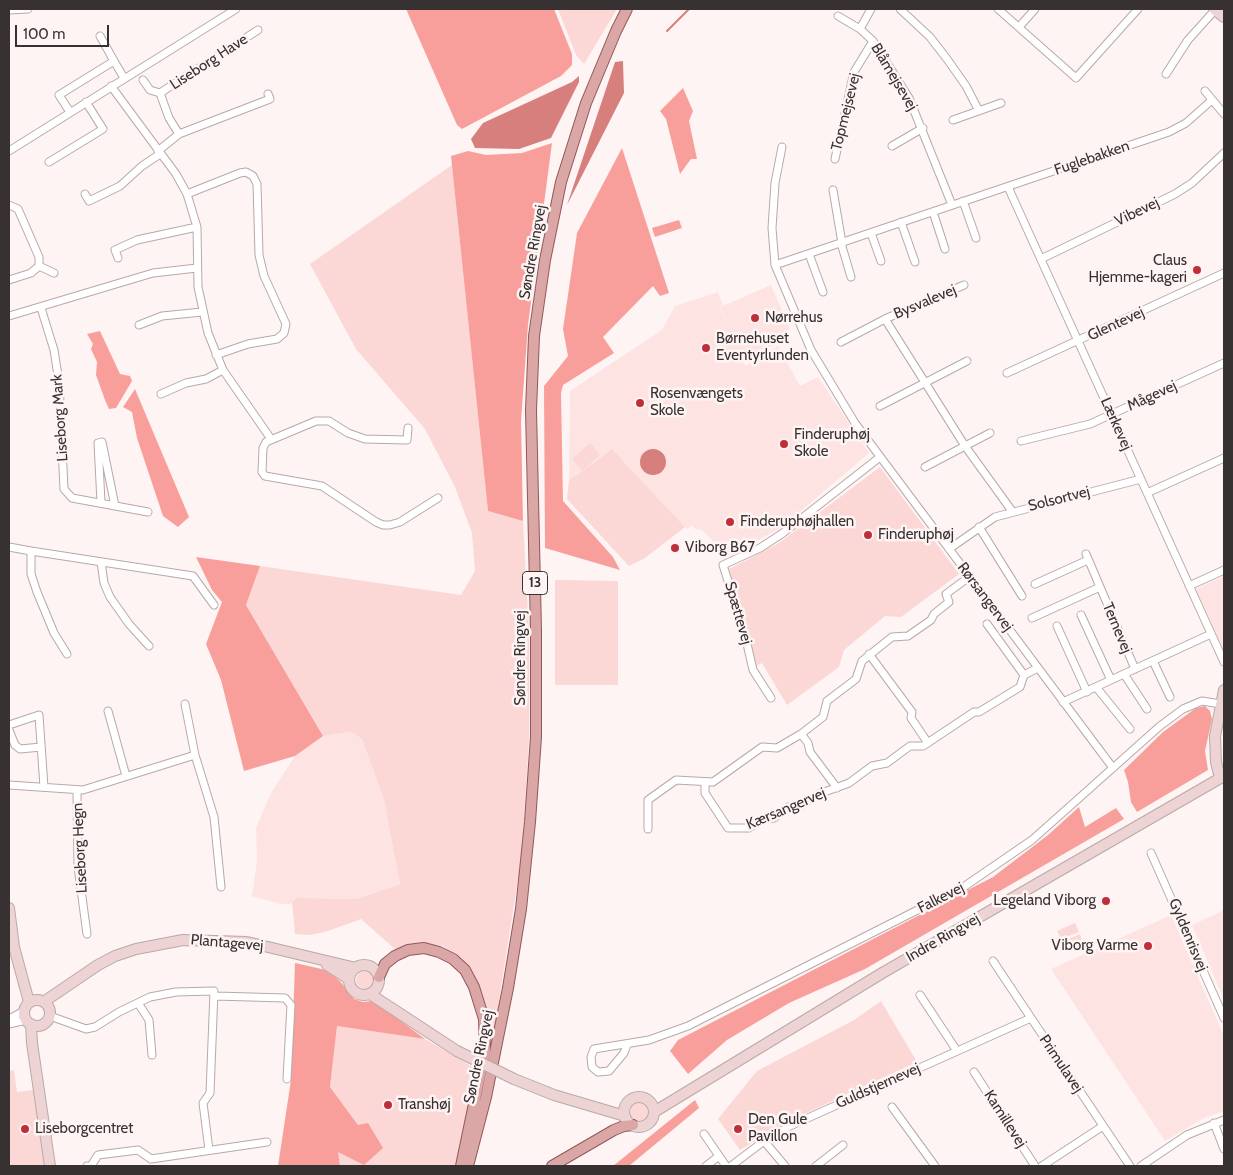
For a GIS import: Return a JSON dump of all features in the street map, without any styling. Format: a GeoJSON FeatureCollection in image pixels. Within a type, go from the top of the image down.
{"type":"FeatureCollection","features":[{"type":"Feature","properties":{"kind":"main road","name":"Søndre Ringvej"},"geometry":{"type":"LineString","coordinates":[[468,1166],[486,1097],[508,988],[521,909],[530,822],[536,728],[536,631],[531,410],[534,336],[545,260],[561,182],[586,104],[627,9]]}},
{"type":"Feature","properties":{"kind":"main road"},"geometry":{"type":"LineString","coordinates":[[379,982],[385,964],[395,956],[408,950],[424,948],[439,952],[453,959],[465,970],[474,987],[484,1019],[486,1051],[461,1166]]}},
{"type":"Feature","properties":{"kind":"main road"},"geometry":{"type":"LineString","coordinates":[[552,1166],[614,1130],[624,1126],[633,1126]]}},
{"type":"Feature","properties":{"kind":"street"},"geometry":{"type":"LineString","coordinates":[[9,10],[28,9]]}},
{"type":"Feature","properties":{"kind":"street"},"geometry":{"type":"LineString","coordinates":[[9,151],[236,9]]}},
{"type":"Feature","properties":{"kind":"street"},"geometry":{"type":"LineString","coordinates":[[860,29],[871,9]]}},
{"type":"Feature","properties":{"kind":"street"},"geometry":{"type":"LineString","coordinates":[[900,9],[930,38],[947,59],[966,86],[979,111]]}},
{"type":"Feature","properties":{"kind":"street"},"geometry":{"type":"LineString","coordinates":[[998,9],[1076,78],[1133,11]]}},
{"type":"Feature","properties":{"kind":"street"},"geometry":{"type":"LineString","coordinates":[[1019,27],[1035,9]]}},
{"type":"Feature","properties":{"kind":"street"},"geometry":{"type":"LineString","coordinates":[[1166,74],[1188,40],[1215,9],[1224,17]]}},
{"type":"Feature","properties":{"kind":"street","name":"Blåmejsevej"},"geometry":{"type":"LineString","coordinates":[[838,16],[860,29],[873,41],[896,75],[923,128],[952,205]]}},
{"type":"Feature","properties":{"kind":"street","name":"Liseborg Have"},"geometry":{"type":"LineString","coordinates":[[143,80],[150,90],[160,93],[258,30]]}},
{"type":"Feature","properties":{"kind":"street"},"geometry":{"type":"LineString","coordinates":[[100,36],[124,78]]}},
{"type":"Feature","properties":{"kind":"street","name":"Topmejsevej"},"geometry":{"type":"LineString","coordinates":[[835,158],[854,72],[873,41]]}},
{"type":"Feature","properties":{"kind":"street"},"geometry":{"type":"LineString","coordinates":[[70,112],[59,95],[114,61]]}},
{"type":"Feature","properties":{"kind":"street"},"geometry":{"type":"LineString","coordinates":[[111,86],[176,174],[187,194],[197,227],[197,268],[202,312],[216,355],[223,370],[271,439]]}},
{"type":"Feature","properties":{"kind":"street"},"geometry":{"type":"LineString","coordinates":[[1205,91],[1224,114]]}},
{"type":"Feature","properties":{"kind":"street","name":"Liseborg Have"},"geometry":{"type":"LineString","coordinates":[[160,93],[169,118],[179,134]]}},
{"type":"Feature","properties":{"kind":"street"},"geometry":{"type":"LineString","coordinates":[[85,194],[89,202],[120,186],[179,134],[270,99],[268,94]]}},
{"type":"Feature","properties":{"kind":"street","name":"Fuglebakken"},"geometry":{"type":"LineString","coordinates":[[775,266],[1170,132],[1186,123],[1212,100]]}},
{"type":"Feature","properties":{"kind":"street"},"geometry":{"type":"LineString","coordinates":[[49,162],[103,129],[86,102]]}},
{"type":"Feature","properties":{"kind":"street"},"geometry":{"type":"LineString","coordinates":[[953,120],[1001,103]]}},
{"type":"Feature","properties":{"kind":"street","name":"Blåmejsevej"},"geometry":{"type":"LineString","coordinates":[[892,146],[923,128]]}},
{"type":"Feature","properties":{"kind":"street","name":"Rørsangervej"},"geometry":{"type":"LineString","coordinates":[[782,147],[775,183],[772,228],[775,266],[811,350],[855,423],[1113,768]]}},
{"type":"Feature","properties":{"kind":"street","name":"Vibevej"},"geometry":{"type":"LineString","coordinates":[[1041,258],[1175,194],[1192,183],[1224,153]]}},
{"type":"Feature","properties":{"kind":"street"},"geometry":{"type":"LineString","coordinates":[[187,194],[240,173],[246,172],[253,176],[257,184],[259,255],[264,276],[286,324],[284,333],[277,339],[248,344],[216,355]]}},
{"type":"Feature","properties":{"kind":"street","name":"Lærkevej"},"geometry":{"type":"LineString","coordinates":[[1008,187],[1224,662]]}},
{"type":"Feature","properties":{"kind":"street"},"geometry":{"type":"LineString","coordinates":[[832,190],[841,243],[851,276]]}},
{"type":"Feature","properties":{"kind":"street"},"geometry":{"type":"LineString","coordinates":[[963,202],[976,238]]}},
{"type":"Feature","properties":{"kind":"street"},"geometry":{"type":"LineString","coordinates":[[9,205],[18,209],[39,257],[39,266],[31,273],[9,280]]}},
{"type":"Feature","properties":{"kind":"street"},"geometry":{"type":"LineString","coordinates":[[933,212],[945,249]]}},
{"type":"Feature","properties":{"kind":"street"},"geometry":{"type":"LineString","coordinates":[[902,222],[915,262]]}},
{"type":"Feature","properties":{"kind":"street"},"geometry":{"type":"LineString","coordinates":[[118,258],[115,250],[137,240],[197,227]]}},
{"type":"Feature","properties":{"kind":"street"},"geometry":{"type":"LineString","coordinates":[[871,233],[881,261]]}},
{"type":"Feature","properties":{"kind":"street"},"geometry":{"type":"LineString","coordinates":[[809,254],[823,292]]}},
{"type":"Feature","properties":{"kind":"street"},"geometry":{"type":"LineString","coordinates":[[39,266],[54,272]]}},
{"type":"Feature","properties":{"kind":"street"},"geometry":{"type":"LineString","coordinates":[[9,316],[154,273],[197,268]]}},
{"type":"Feature","properties":{"kind":"street","name":"Glentevej"},"geometry":{"type":"LineString","coordinates":[[1007,373],[1078,342],[1224,272]]}},
{"type":"Feature","properties":{"kind":"street","name":"Bysvalevej"},"geometry":{"type":"LineString","coordinates":[[841,342],[885,319],[964,285]]}},
{"type":"Feature","properties":{"kind":"street","name":"Liseborg Mark"},"geometry":{"type":"LineString","coordinates":[[41,308],[54,350],[59,382],[64,490],[72,498],[148,512]]}},
{"type":"Feature","properties":{"kind":"street"},"geometry":{"type":"LineString","coordinates":[[139,325],[162,316],[202,312]]}},
{"type":"Feature","properties":{"kind":"street","name":"Bysvalevej"},"geometry":{"type":"LineString","coordinates":[[885,319],[965,446],[1012,511]]}},
{"type":"Feature","properties":{"kind":"street"},"geometry":{"type":"LineString","coordinates":[[880,406],[923,382],[967,361]]}},
{"type":"Feature","properties":{"kind":"street","name":"Mågevej"},"geometry":{"type":"LineString","coordinates":[[1021,441],[1090,424],[1224,363]]}},
{"type":"Feature","properties":{"kind":"street"},"geometry":{"type":"LineString","coordinates":[[161,394],[186,383],[206,379],[223,370]]}},
{"type":"Feature","properties":{"kind":"street"},"geometry":{"type":"LineString","coordinates":[[408,428],[407,440],[365,438],[348,432],[330,421],[322,420],[271,439],[263,448],[262,472],[265,476],[322,486],[376,522],[390,525],[400,522],[438,498]]}},
{"type":"Feature","properties":{"kind":"street"},"geometry":{"type":"LineString","coordinates":[[926,467],[990,433]]}},
{"type":"Feature","properties":{"kind":"street"},"geometry":{"type":"LineString","coordinates":[[101,502],[98,443],[102,442],[115,506]]}},
{"type":"Feature","properties":{"kind":"street","name":"Spættevej"},"geometry":{"type":"LineString","coordinates":[[770,698],[753,670],[745,635],[723,565],[760,548],[782,533],[880,457]]}},
{"type":"Feature","properties":{"kind":"street"},"geometry":{"type":"LineString","coordinates":[[1147,493],[1224,458]]}},
{"type":"Feature","properties":{"kind":"street","name":"Solsortvej"},"geometry":{"type":"LineString","coordinates":[[949,548],[995,517],[1012,511],[1141,479]]}},
{"type":"Feature","properties":{"kind":"street"},"geometry":{"type":"LineString","coordinates":[[979,526],[1022,596]]}},
{"type":"Feature","properties":{"kind":"street"},"geometry":{"type":"LineString","coordinates":[[9,547],[192,576],[214,606]]}},
{"type":"Feature","properties":{"kind":"street"},"geometry":{"type":"LineString","coordinates":[[31,551],[31,574],[37,592],[54,633],[67,654]]}},
{"type":"Feature","properties":{"kind":"street","name":"Ternevej"},"geometry":{"type":"LineString","coordinates":[[1036,584],[1087,557],[1135,669]]}},
{"type":"Feature","properties":{"kind":"street"},"geometry":{"type":"LineString","coordinates":[[101,562],[104,583],[110,598],[129,624],[149,646]]}},
{"type":"Feature","properties":{"kind":"street"},"geometry":{"type":"LineString","coordinates":[[1189,586],[1224,570]]}},
{"type":"Feature","properties":{"kind":"street"},"geometry":{"type":"LineString","coordinates":[[648,829],[648,800],[676,780],[713,782],[762,747],[777,748],[801,734],[823,717],[827,700],[856,679],[862,661],[892,637],[908,636],[931,620],[934,614],[949,602],[946,594],[969,576]]}},
{"type":"Feature","properties":{"kind":"street","name":"Ternevej"},"geometry":{"type":"LineString","coordinates":[[1032,618],[1100,587]]}},
{"type":"Feature","properties":{"kind":"street"},"geometry":{"type":"LineString","coordinates":[[1081,615],[1110,680]]}},
{"type":"Feature","properties":{"kind":"street"},"geometry":{"type":"LineString","coordinates":[[987,624],[1024,675]]}},
{"type":"Feature","properties":{"kind":"street"},"geometry":{"type":"LineString","coordinates":[[1057,626],[1087,692]]}},
{"type":"Feature","properties":{"kind":"street"},"geometry":{"type":"LineString","coordinates":[[1063,702],[1211,634]]}},
{"type":"Feature","properties":{"kind":"street"},"geometry":{"type":"LineString","coordinates":[[870,654],[912,712],[911,718],[928,742]]}},
{"type":"Feature","properties":{"kind":"street"},"geometry":{"type":"LineString","coordinates":[[1153,661],[1170,698]]}},
{"type":"Feature","properties":{"kind":"street","name":"Kærsangervej"},"geometry":{"type":"LineString","coordinates":[[705,782],[705,793],[728,828],[749,828],[764,819],[774,818],[788,807],[800,806],[819,794],[849,783],[872,766],[887,763],[910,746],[923,746],[939,733],[1020,687],[1024,675],[1038,668]]}},
{"type":"Feature","properties":{"kind":"street"},"geometry":{"type":"LineString","coordinates":[[1124,674],[1147,709]]}},
{"type":"Feature","properties":{"kind":"street"},"geometry":{"type":"LineString","coordinates":[[1096,687],[1130,729]]}},
{"type":"Feature","properties":{"kind":"street"},"geometry":{"type":"LineString","coordinates":[[1222,777],[1214,749],[1224,690]]}},
{"type":"Feature","properties":{"kind":"street","name":"Falkevej"},"geometry":{"type":"LineString","coordinates":[[627,1045],[624,1053],[609,1071],[598,1072],[592,1067],[591,1057],[594,1049],[649,1040],[688,1026],[965,886],[1032,840],[1160,726],[1192,704],[1202,701],[1221,704]]}},
{"type":"Feature","properties":{"kind":"street"},"geometry":{"type":"LineString","coordinates":[[185,704],[195,755],[214,817],[221,888]]}},
{"type":"Feature","properties":{"kind":"street"},"geometry":{"type":"LineString","coordinates":[[108,711],[126,776]]}},
{"type":"Feature","properties":{"kind":"street"},"geometry":{"type":"LineString","coordinates":[[9,725],[39,715],[44,787]]}},
{"type":"Feature","properties":{"kind":"street"},"geometry":{"type":"LineString","coordinates":[[9,730],[15,745],[20,749],[41,747]]}},
{"type":"Feature","properties":{"kind":"street","name":"Kærsangervej"},"geometry":{"type":"LineString","coordinates":[[801,734],[808,743],[810,752],[837,788]]}},
{"type":"Feature","properties":{"kind":"street","name":"Liseborg Hegn"},"geometry":{"type":"LineString","coordinates":[[9,785],[77,791],[195,755]]}},
{"type":"Feature","properties":{"kind":"street","name":"Indre Ringvej"},"geometry":{"type":"LineString","coordinates":[[654,1112],[884,972],[1222,777]]}},
{"type":"Feature","properties":{"kind":"street","name":"Liseborg Hegn"},"geometry":{"type":"LineString","coordinates":[[77,791],[78,867],[87,934]]}},
{"type":"Feature","properties":{"kind":"street","name":"Gyldenrisvej"},"geometry":{"type":"LineString","coordinates":[[1152,853],[1224,1018]]}},
{"type":"Feature","properties":{"kind":"street"},"geometry":{"type":"LineString","coordinates":[[9,908],[14,947],[37,1012],[32,1043],[50,1166]]}},
{"type":"Feature","properties":{"kind":"street","name":"Plantagevej"},"geometry":{"type":"LineString","coordinates":[[37,1012],[79,977],[98,965],[136,949],[183,940],[247,942],[356,968]]}},
{"type":"Feature","properties":{"kind":"street","name":"Plantagevej"},"geometry":{"type":"LineString","coordinates":[[321,961],[349,979]]}},
{"type":"Feature","properties":{"kind":"street","name":"Primulavej"},"geometry":{"type":"LineString","coordinates":[[993,961],[1130,1166]]}},
{"type":"Feature","properties":{"kind":"street"},"geometry":{"type":"LineString","coordinates":[[379,982],[370,994],[362,996],[355,993],[350,987],[349,979],[356,968],[368,966],[374,969],[379,982],[406,1017]]}},
{"type":"Feature","properties":{"kind":"street"},"geometry":{"type":"LineString","coordinates":[[9,1018],[37,1012],[86,1029],[95,1027],[150,997],[176,992],[214,992],[210,1093],[203,1103],[209,1150]]}},
{"type":"Feature","properties":{"kind":"street"},"geometry":{"type":"LineString","coordinates":[[370,994],[457,1051],[514,1079],[554,1094],[625,1111]]}},
{"type":"Feature","properties":{"kind":"street"},"geometry":{"type":"LineString","coordinates":[[920,995],[957,1051]]}},
{"type":"Feature","properties":{"kind":"street"},"geometry":{"type":"LineString","coordinates":[[215,996],[285,998],[291,1005],[287,1079]]}},
{"type":"Feature","properties":{"kind":"street"},"geometry":{"type":"LineString","coordinates":[[138,1003],[149,1020],[152,1055]]}},
{"type":"Feature","properties":{"kind":"street"},"geometry":{"type":"LineString","coordinates":[[9,1024],[37,1012]]}},
{"type":"Feature","properties":{"kind":"street","name":"Guldstjernevej"},"geometry":{"type":"LineString","coordinates":[[731,1166],[764,1141],[798,1122],[1031,1018]]}},
{"type":"Feature","properties":{"kind":"street","name":"Kamillevej"},"geometry":{"type":"LineString","coordinates":[[974,1072],[1035,1166]]}},
{"type":"Feature","properties":{"kind":"street","name":"Indre Ringvej"},"geometry":{"type":"LineString","coordinates":[[650,1102],[690,1089]]}},
{"type":"Feature","properties":{"kind":"street"},"geometry":{"type":"LineString","coordinates":[[637,1097],[644,1098],[650,1102],[654,1112],[652,1120],[645,1126],[633,1126],[625,1111],[630,1100],[637,1097]]}},
{"type":"Feature","properties":{"kind":"street"},"geometry":{"type":"LineString","coordinates":[[892,1107],[935,1166]]}},
{"type":"Feature","properties":{"kind":"street"},"geometry":{"type":"LineString","coordinates":[[1141,1166],[1187,1135],[1224,1120]]}},
{"type":"Feature","properties":{"kind":"street"},"geometry":{"type":"LineString","coordinates":[[1214,1123],[1224,1149]]}},
{"type":"Feature","properties":{"kind":"street"},"geometry":{"type":"LineString","coordinates":[[1042,1166],[1103,1126]]}},
{"type":"Feature","properties":{"kind":"street"},"geometry":{"type":"LineString","coordinates":[[704,1134],[726,1166]]}},
{"type":"Feature","properties":{"kind":"street"},"geometry":{"type":"LineString","coordinates":[[764,1141],[784,1166]]}},
{"type":"Feature","properties":{"kind":"street"},"geometry":{"type":"LineString","coordinates":[[88,1166],[91,1166],[98,1155],[138,1150],[151,1158],[267,1142]]}},
{"type":"Feature","properties":{"kind":"street"},"geometry":{"type":"LineString","coordinates":[[816,1166],[843,1145]]}},
{"type":"Feature","properties":{"kind":"street"},"geometry":{"type":"LineString","coordinates":[[706,1166],[719,1156]]}},
{"type":"Feature","properties":{"kind":"shaded area"},"geometry":{"type":"Polygon","coordinates":[[[406,9],[554,9],[572,54],[572,65],[561,76],[462,129],[457,125],[406,9]]]}},
{"type":"Feature","properties":{"kind":"shaded area"},"geometry":{"type":"Polygon","coordinates":[[[558,9],[617,9],[584,64],[576,55],[558,9]]]}},
{"type":"Feature","properties":{"kind":"shaded area"},"geometry":{"type":"Polygon","coordinates":[[[623,61],[624,93],[567,205],[615,62],[623,61]]]}},
{"type":"Feature","properties":{"kind":"shaded area"},"geometry":{"type":"Polygon","coordinates":[[[579,76],[579,82],[551,138],[519,149],[475,148],[471,139],[483,123],[572,82],[579,76]]]}},
{"type":"Feature","properties":{"kind":"shaded area"},"geometry":{"type":"Polygon","coordinates":[[[683,88],[693,111],[689,121],[697,159],[691,159],[680,174],[666,119],[660,111],[683,88]]]}},
{"type":"Feature","properties":{"kind":"shaded area"},"geometry":{"type":"Polygon","coordinates":[[[552,143],[528,325],[521,421],[523,521],[488,511],[451,156],[468,151],[486,155],[522,153],[552,143]]]}},
{"type":"Feature","properties":{"kind":"shaded area"},"geometry":{"type":"Polygon","coordinates":[[[622,148],[669,293],[660,296],[653,286],[603,337],[614,353],[563,385],[561,393],[563,501],[613,557],[620,570],[545,548],[544,386],[568,356],[563,329],[577,233],[622,148]]]}},
{"type":"Feature","properties":{"kind":"shaded area"},"geometry":{"type":"Polygon","coordinates":[[[452,165],[488,511],[523,521],[529,632],[529,738],[522,854],[492,1044],[486,1009],[464,962],[443,946],[419,943],[396,950],[361,919],[328,931],[310,935],[295,934],[292,902],[297,898],[357,899],[400,884],[384,800],[362,739],[351,732],[323,736],[246,605],[260,566],[461,595],[475,571],[472,533],[455,487],[425,429],[356,349],[310,264],[452,165]]]}},
{"type":"Feature","properties":{"kind":"shaded area"},"geometry":{"type":"Polygon","coordinates":[[[679,220],[682,228],[655,237],[652,228],[679,220]]]}},
{"type":"Feature","properties":{"kind":"shaded area"},"geometry":{"type":"Polygon","coordinates":[[[771,285],[790,329],[784,331],[788,338],[743,361],[745,366],[778,346],[800,386],[818,377],[869,453],[781,528],[728,556],[702,530],[695,529],[692,525],[687,529],[612,449],[569,480],[570,391],[662,330],[675,306],[718,292],[723,305],[719,307],[728,327],[720,307],[771,285]]]}},
{"type":"Feature","properties":{"kind":"shaded area"},"geometry":{"type":"Polygon","coordinates":[[[100,331],[120,374],[130,376],[132,381],[116,408],[109,409],[105,400],[96,375],[97,362],[91,349],[93,344],[87,334],[100,331]]]}},
{"type":"Feature","properties":{"kind":"shaded area"},"geometry":{"type":"Polygon","coordinates":[[[135,389],[189,517],[178,527],[163,516],[137,438],[132,412],[123,407],[135,389]]]}},
{"type":"Feature","properties":{"kind":"shaded area"},"geometry":{"type":"Polygon","coordinates":[[[590,443],[600,455],[582,471],[572,459],[590,443]]]}},
{"type":"Feature","properties":{"kind":"shaded area"},"geometry":{"type":"Polygon","coordinates":[[[612,449],[685,527],[645,558],[629,566],[567,499],[569,480],[612,449]]]}},
{"type":"Feature","properties":{"kind":"shaded area"},"geometry":{"type":"Polygon","coordinates":[[[653,449],[662,453],[666,462],[662,471],[653,475],[644,471],[640,462],[644,453],[653,449]]]}},
{"type":"Feature","properties":{"kind":"shaded area"},"geometry":{"type":"Polygon","coordinates":[[[880,467],[959,574],[901,617],[885,616],[844,650],[839,667],[787,705],[762,663],[756,666],[729,569],[779,543],[880,467]]]}},
{"type":"Feature","properties":{"kind":"shaded area"},"geometry":{"type":"Polygon","coordinates":[[[196,557],[260,566],[246,605],[323,736],[295,756],[244,771],[221,680],[206,644],[222,602],[212,590],[196,557]]]}},
{"type":"Feature","properties":{"kind":"shaded area"},"geometry":{"type":"Polygon","coordinates":[[[1224,576],[1224,651],[1196,589],[1224,576]]]}},
{"type":"Feature","properties":{"kind":"shaded area"},"geometry":{"type":"Polygon","coordinates":[[[555,580],[618,581],[618,685],[555,685],[555,580]]]}},
{"type":"Feature","properties":{"kind":"shaded area"},"geometry":{"type":"Polygon","coordinates":[[[1205,706],[1210,711],[1212,719],[1205,751],[1208,770],[1137,812],[1131,802],[1124,770],[1163,732],[1196,708],[1205,706]]]}},
{"type":"Feature","properties":{"kind":"shaded area"},"geometry":{"type":"Polygon","coordinates":[[[351,732],[362,739],[384,800],[400,884],[357,899],[297,898],[290,904],[280,904],[252,896],[257,861],[256,828],[271,793],[295,756],[323,736],[351,732]]]}},
{"type":"Feature","properties":{"kind":"shaded area"},"geometry":{"type":"Polygon","coordinates":[[[1079,807],[1085,827],[1116,808],[1124,819],[865,969],[789,1003],[727,1040],[688,1074],[670,1051],[678,1040],[993,877],[1048,835],[1079,807]]]}},
{"type":"Feature","properties":{"kind":"shaded area"},"geometry":{"type":"Polygon","coordinates":[[[1224,910],[1224,1000],[1192,925],[1224,910]]]}},
{"type":"Feature","properties":{"kind":"shaded area"},"geometry":{"type":"Polygon","coordinates":[[[1171,915],[1224,1036],[1224,1111],[1204,1118],[1165,1141],[1051,969],[1171,915]]]}},
{"type":"Feature","properties":{"kind":"shaded area"},"geometry":{"type":"Polygon","coordinates":[[[1075,923],[1079,932],[1061,939],[1057,931],[1075,923]]]}},
{"type":"Feature","properties":{"kind":"shaded area"},"geometry":{"type":"Polygon","coordinates":[[[1080,934],[1083,943],[1066,951],[1062,942],[1080,934]]]}},
{"type":"Feature","properties":{"kind":"shaded area"},"geometry":{"type":"Polygon","coordinates":[[[295,963],[326,970],[340,981],[354,999],[363,1002],[374,1001],[425,1039],[337,1026],[330,1087],[358,1125],[368,1123],[383,1148],[364,1165],[338,1152],[340,1166],[278,1166],[291,1080],[295,963]]]}},
{"type":"Feature","properties":{"kind":"shaded area"},"geometry":{"type":"Polygon","coordinates":[[[365,971],[371,974],[374,980],[371,986],[365,989],[359,986],[356,980],[359,974],[365,971]]]}},
{"type":"Feature","properties":{"kind":"shaded area"},"geometry":{"type":"Polygon","coordinates":[[[881,1001],[917,1062],[789,1121],[740,1150],[718,1119],[757,1071],[854,1020],[881,1001]]]}},
{"type":"Feature","properties":{"kind":"shaded area"},"geometry":{"type":"Polygon","coordinates":[[[337,1026],[425,1039],[478,1070],[455,1166],[340,1166],[337,1151],[358,1125],[330,1087],[337,1026]]]}},
{"type":"Feature","properties":{"kind":"shaded area","name":"Liseborgcentret"},"geometry":{"type":"Polygon","coordinates":[[[14,1070],[17,1092],[34,1090],[46,1166],[9,1166],[9,1071],[14,1070]]]}},
{"type":"Feature","properties":{"kind":"shaded area"},"geometry":{"type":"Polygon","coordinates":[[[695,1100],[699,1108],[629,1166],[613,1166],[695,1100]]]}},
{"type":"Feature","properties":{"kind":"shaded area"},"geometry":{"type":"Polygon","coordinates":[[[639,1103],[645,1106],[648,1112],[645,1118],[639,1121],[633,1118],[630,1112],[633,1106],[639,1103]]]}},
{"type":"Feature","properties":{"kind":"waterway"},"geometry":{"type":"LineString","coordinates":[[667,31],[689,9]]}},
{"type":"Feature","properties":{"kind":"place","name":"Claus Hjemme-kageri"},"geometry":{"type":"Point","coordinates":[1197,270]}},
{"type":"Feature","properties":{"kind":"place","name":"Nørrehus"},"geometry":{"type":"Point","coordinates":[755,318]}},
{"type":"Feature","properties":{"kind":"place","name":"Børnehuset Eventyrlunden"},"geometry":{"type":"Point","coordinates":[706,348]}},
{"type":"Feature","properties":{"kind":"place","name":"Rosenvængets Skole"},"geometry":{"type":"Point","coordinates":[640,403]}},
{"type":"Feature","properties":{"kind":"place","name":"Finderuphøj Skole"},"geometry":{"type":"Point","coordinates":[784,444]}},
{"type":"Feature","properties":{"kind":"place","name":"Finderuphøjhallen"},"geometry":{"type":"Point","coordinates":[730,522]}},
{"type":"Feature","properties":{"kind":"place","name":"Finderuphøj"},"geometry":{"type":"Point","coordinates":[868,535]}},
{"type":"Feature","properties":{"kind":"place","name":"Viborg B67"},"geometry":{"type":"Point","coordinates":[675,548]}},
{"type":"Feature","properties":{"kind":"place","name":"Legeland Viborg"},"geometry":{"type":"Point","coordinates":[1106,901]}},
{"type":"Feature","properties":{"kind":"place","name":"Viborg Varme"},"geometry":{"type":"Point","coordinates":[1148,946]}},
{"type":"Feature","properties":{"kind":"place","name":"Transhøj"},"geometry":{"type":"Point","coordinates":[388,1105]}},
{"type":"Feature","properties":{"kind":"place","name":"Liseborgcentret"},"geometry":{"type":"Point","coordinates":[25,1129]}},
{"type":"Feature","properties":{"kind":"place","name":"Den Gule Pavillon"},"geometry":{"type":"Point","coordinates":[738,1129]}}]}
